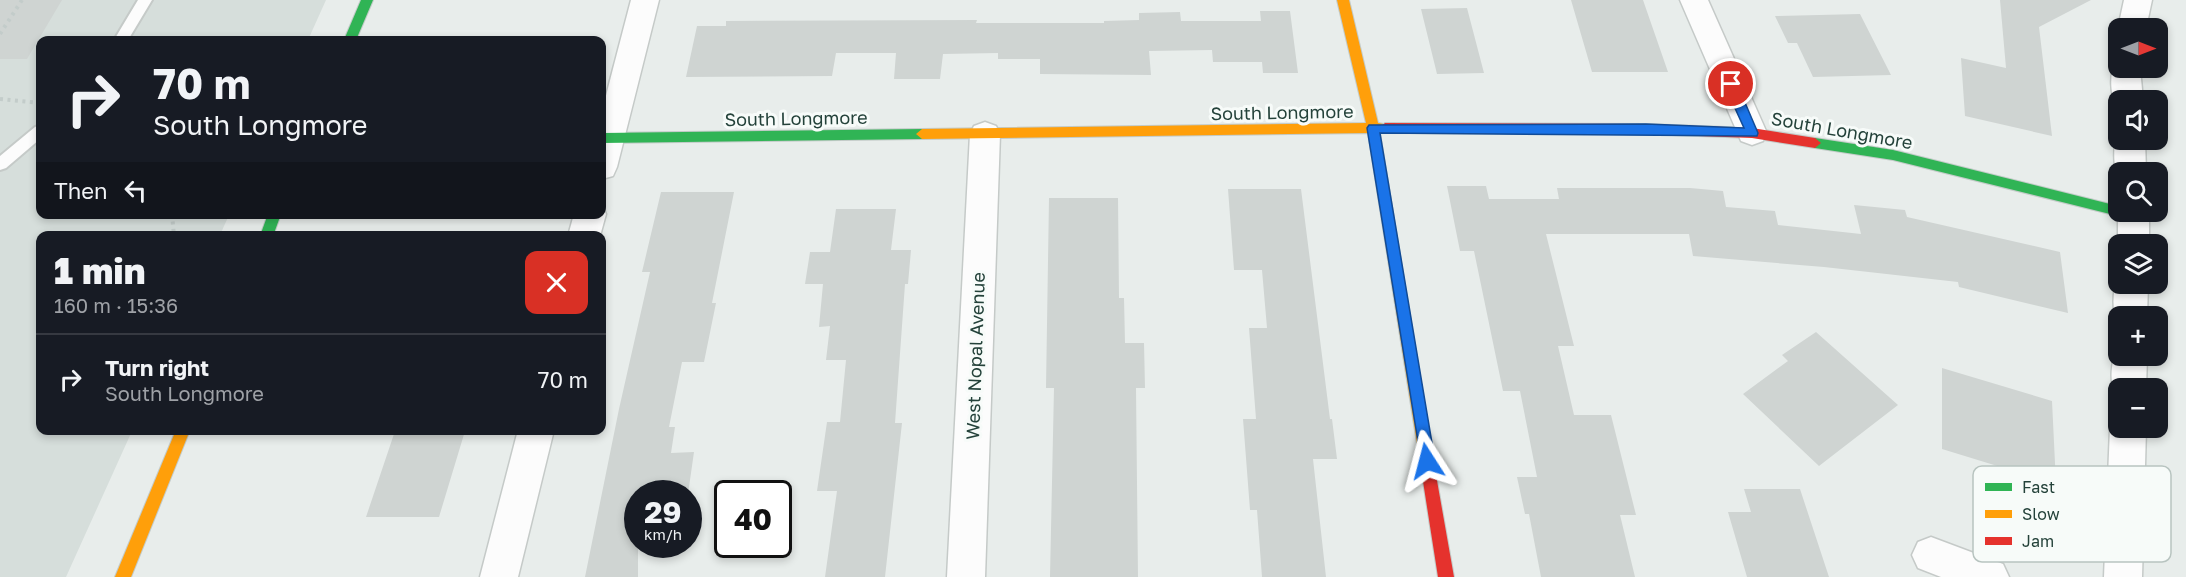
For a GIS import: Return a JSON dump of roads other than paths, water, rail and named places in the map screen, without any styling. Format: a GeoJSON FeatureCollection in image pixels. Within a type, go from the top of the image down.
{"type":"FeatureCollection","features":[{"type":"Feature","properties":{"kind":"street"},"geometry":{"type":"LineString","coordinates":[[352,36],[367,0]]}},
{"type":"Feature","properties":{"kind":"street"},"geometry":{"type":"LineString","coordinates":[[606,135],[645,0]]}},
{"type":"Feature","properties":{"kind":"street"},"geometry":{"type":"LineString","coordinates":[[1343,0],[1373,128],[1446,577]]}},
{"type":"Feature","properties":{"kind":"street"},"geometry":{"type":"LineString","coordinates":[[1694,0],[1752,133]]}},
{"type":"Feature","properties":{"kind":"street"},"geometry":{"type":"LineString","coordinates":[[2134,18],[2138,0]]}},
{"type":"Feature","properties":{"kind":"street","name":"South Longmore"},"geometry":{"type":"LineString","coordinates":[[606,138],[1373,128],[1646,129],[1752,133],[1893,155],[2133,224]]}},
{"type":"Feature","properties":{"kind":"street","name":"West Nopal Avenue"},"geometry":{"type":"LineString","coordinates":[[966,577],[984,134]]}},
{"type":"Feature","properties":{"kind":"street"},"geometry":{"type":"LineString","coordinates":[[123,577],[181,435]]}},
{"type":"Feature","properties":{"kind":"street"},"geometry":{"type":"LineString","coordinates":[[500,577],[535,435]]}},
{"type":"Feature","properties":{"kind":"street"},"geometry":{"type":"LineString","coordinates":[[2127,466],[2128,438]]}},
{"type":"Feature","properties":{"kind":"street"},"geometry":{"type":"LineString","coordinates":[[1931,555],[1990,577]]}},
{"type":"Feature","properties":{"kind":"street"},"geometry":{"type":"LineString","coordinates":[[2123,577],[2124,562]]}},
{"type":"Feature","properties":{"kind":"lane"},"geometry":{"type":"LineString","coordinates":[[123,36],[145,0]]}},
{"type":"Feature","properties":{"kind":"lane"},"geometry":{"type":"LineString","coordinates":[[2,164],[36,134]]}}]}
